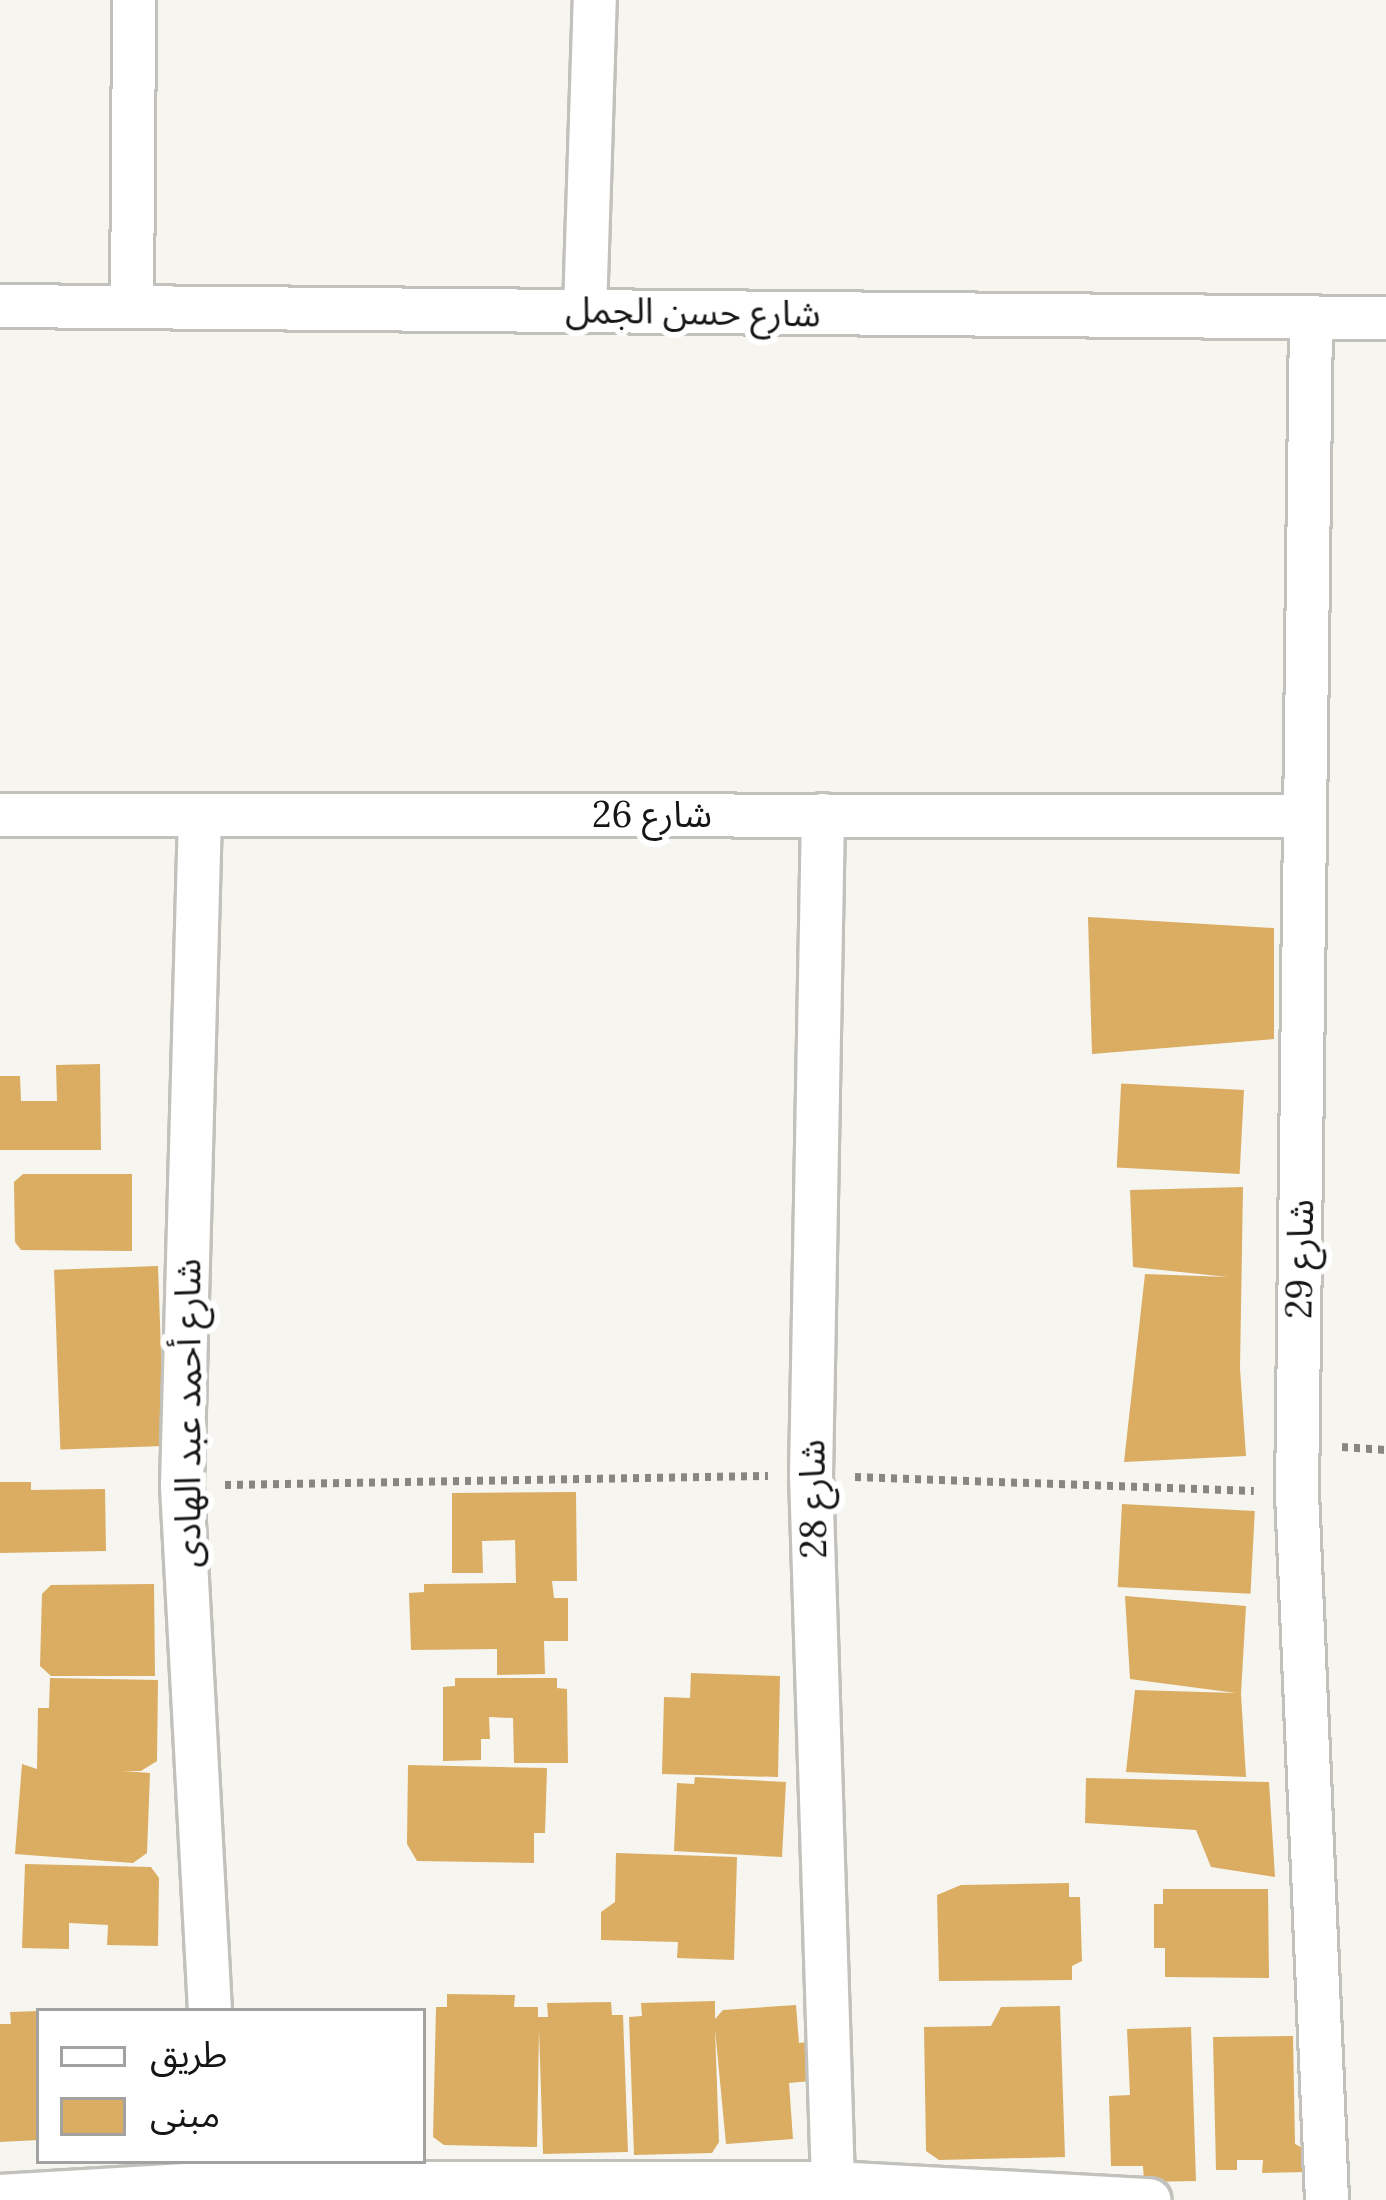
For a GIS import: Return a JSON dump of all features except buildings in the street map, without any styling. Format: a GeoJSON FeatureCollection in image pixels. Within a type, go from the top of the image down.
{"type":"FeatureCollection","features":[{"type":"Feature","properties":{"kind":"street"},"geometry":{"type":"LineString","coordinates":[[132,307],[134,0]]}},
{"type":"Feature","properties":{"kind":"street"},"geometry":{"type":"LineString","coordinates":[[586,311],[595,0]]}},
{"type":"Feature","properties":{"kind":"street","name":"شارع حسن الجمل"},"geometry":{"type":"LineString","coordinates":[[0,306],[1386,318]]}},
{"type":"Feature","properties":{"kind":"street","name":"شارع 29"},"geometry":{"type":"LineString","coordinates":[[1311,317],[1297,1493],[1328,2200]]}},
{"type":"Feature","properties":{"kind":"street","name":"شارع 26"},"geometry":{"type":"LineString","coordinates":[[0,814],[1304,816]]}},
{"type":"Feature","properties":{"kind":"street","name":"شارع أحمد عبد الهادى"},"geometry":{"type":"LineString","coordinates":[[200,815],[182,1486],[211,2008]]}},
{"type":"Feature","properties":{"kind":"street","name":"شارع 28"},"geometry":{"type":"LineString","coordinates":[[824,815],[811,1475],[833,2182]]}},
{"type":"Feature","properties":{"kind":"street"},"geometry":{"type":"LineString","coordinates":[[0,2196],[219,2172],[833,2182],[906,2193],[1150,2200]]}},
{"type":"Feature","properties":{"kind":"path"},"geometry":{"type":"LineString","coordinates":[[182,1486],[811,1475],[1297,1493]]}}]}
